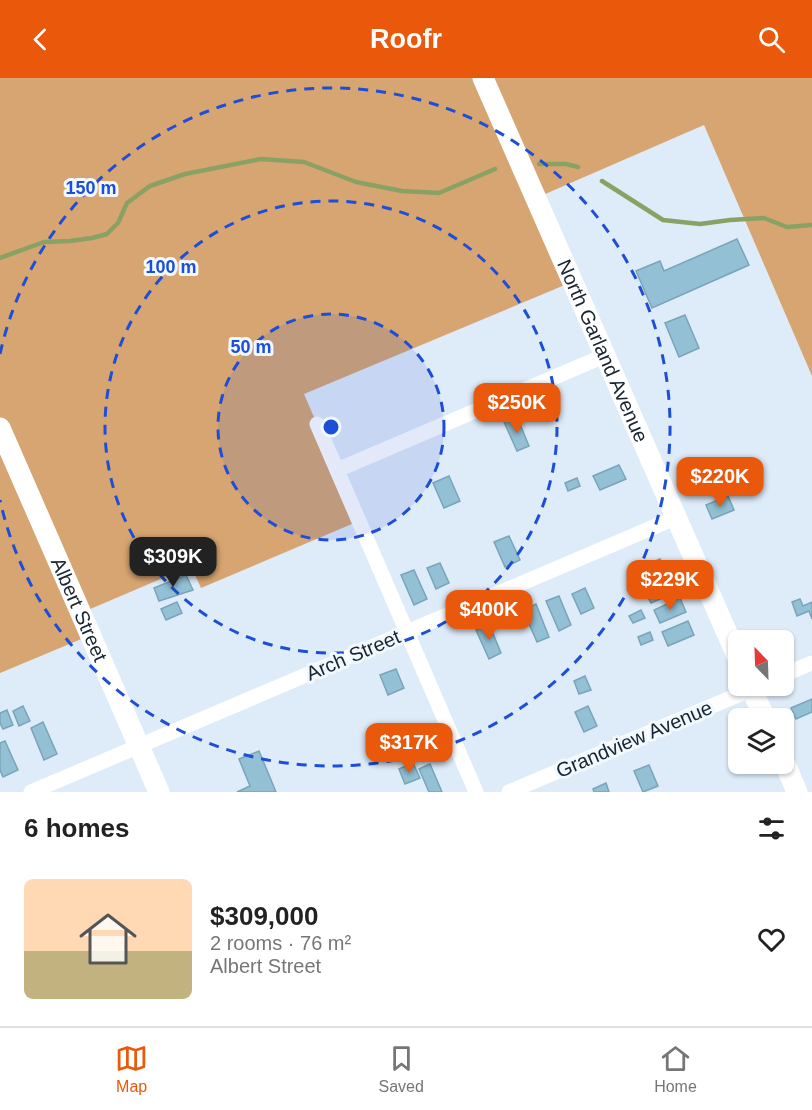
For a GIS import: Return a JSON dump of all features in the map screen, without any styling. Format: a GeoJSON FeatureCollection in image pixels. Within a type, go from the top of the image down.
{"type":"FeatureCollection","features":[{"type":"Feature","properties":{"kind":"street","name":"North Garland Avenue"},"geometry":{"type":"LineString","coordinates":[[483,78],[728,636]]}},
{"type":"Feature","properties":{"kind":"street"},"geometry":{"type":"LineString","coordinates":[[336,470],[604,356]]}},
{"type":"Feature","properties":{"kind":"street"},"geometry":{"type":"LineString","coordinates":[[316,424],[476,792]]}},
{"type":"Feature","properties":{"kind":"street","name":"Albert Street"},"geometry":{"type":"LineString","coordinates":[[0,428],[159,792]]}},
{"type":"Feature","properties":{"kind":"street","name":"Arch Street"},"geometry":{"type":"LineString","coordinates":[[31,792],[675,518]]}},
{"type":"Feature","properties":{"kind":"street"},"geometry":{"type":"LineString","coordinates":[[794,670],[812,663]]}},
{"type":"Feature","properties":{"kind":"street","name":"Grandview Avenue"},"geometry":{"type":"LineString","coordinates":[[509,792],[731,696]]}},
{"type":"Feature","properties":{"kind":"street"},"geometry":{"type":"LineString","coordinates":[[789,774],[797,792]]}},
{"type":"Feature","properties":{"kind":"shaded area"},"geometry":{"type":"Polygon","coordinates":[[[0,78],[812,78],[812,376],[704,125],[536,198],[572,282],[304,394],[359,521],[201,588],[191,566],[81,613],[91,635],[0,673],[0,78]]]}},
{"type":"Feature","properties":{"kind":"building"},"geometry":{"type":"Polygon","coordinates":[[[737,239],[749,265],[652,308],[636,271],[660,261],[664,271],[737,239]]]}},
{"type":"Feature","properties":{"kind":"building"},"geometry":{"type":"Polygon","coordinates":[[[685,315],[699,348],[679,357],[665,323],[685,315]]]}},
{"type":"Feature","properties":{"kind":"building"},"geometry":{"type":"Polygon","coordinates":[[[517,417],[529,446],[517,451],[504,422],[517,417]]]}},
{"type":"Feature","properties":{"kind":"building"},"geometry":{"type":"Polygon","coordinates":[[[619,465],[626,479],[600,490],[593,476],[619,465]]]}},
{"type":"Feature","properties":{"kind":"building"},"geometry":{"type":"Polygon","coordinates":[[[449,476],[460,501],[444,508],[433,483],[449,476]]]}},
{"type":"Feature","properties":{"kind":"building"},"geometry":{"type":"Polygon","coordinates":[[[577,478],[580,486],[568,491],[565,483],[577,478]]]}},
{"type":"Feature","properties":{"kind":"building"},"geometry":{"type":"Polygon","coordinates":[[[728,496],[734,510],[712,519],[706,505],[728,496]]]}},
{"type":"Feature","properties":{"kind":"building"},"geometry":{"type":"Polygon","coordinates":[[[509,536],[520,560],[505,567],[494,542],[509,536]]]}},
{"type":"Feature","properties":{"kind":"building"},"geometry":{"type":"Polygon","coordinates":[[[660,559],[666,573],[640,585],[634,571],[660,559]]]}},
{"type":"Feature","properties":{"kind":"building"},"geometry":{"type":"Polygon","coordinates":[[[440,563],[449,583],[436,589],[427,568],[440,563]]]}},
{"type":"Feature","properties":{"kind":"building"},"geometry":{"type":"Polygon","coordinates":[[[414,570],[427,599],[414,605],[401,575],[414,570]]]}},
{"type":"Feature","properties":{"kind":"building"},"geometry":{"type":"Polygon","coordinates":[[[186,575],[193,590],[159,601],[154,588],[186,575]]]}},
{"type":"Feature","properties":{"kind":"building"},"geometry":{"type":"Polygon","coordinates":[[[670,578],[676,592],[651,603],[644,590],[670,578]]]}},
{"type":"Feature","properties":{"kind":"building"},"geometry":{"type":"Polygon","coordinates":[[[585,588],[594,608],[581,614],[572,594],[585,588]]]}},
{"type":"Feature","properties":{"kind":"building"},"geometry":{"type":"Polygon","coordinates":[[[559,596],[571,625],[559,631],[546,601],[559,596]]]}},
{"type":"Feature","properties":{"kind":"building"},"geometry":{"type":"Polygon","coordinates":[[[680,598],[686,612],[660,623],[654,610],[680,598]]]}},
{"type":"Feature","properties":{"kind":"building"},"geometry":{"type":"Polygon","coordinates":[[[800,599],[803,606],[812,602],[812,619],[809,611],[797,616],[792,602],[800,599]]]}},
{"type":"Feature","properties":{"kind":"building"},"geometry":{"type":"Polygon","coordinates":[[[177,602],[182,613],[166,620],[161,609],[177,602]]]}},
{"type":"Feature","properties":{"kind":"building"},"geometry":{"type":"Polygon","coordinates":[[[536,604],[549,637],[537,642],[523,610],[536,604]]]}},
{"type":"Feature","properties":{"kind":"building"},"geometry":{"type":"Polygon","coordinates":[[[641,610],[645,618],[633,623],[629,616],[641,610]]]}},
{"type":"Feature","properties":{"kind":"building"},"geometry":{"type":"Polygon","coordinates":[[[688,621],[694,635],[668,646],[662,632],[688,621]]]}},
{"type":"Feature","properties":{"kind":"building"},"geometry":{"type":"Polygon","coordinates":[[[489,624],[501,653],[489,659],[476,630],[489,624]]]}},
{"type":"Feature","properties":{"kind":"building"},"geometry":{"type":"Polygon","coordinates":[[[650,632],[653,640],[641,645],[638,637],[650,632]]]}},
{"type":"Feature","properties":{"kind":"building"},"geometry":{"type":"Polygon","coordinates":[[[396,669],[404,688],[388,695],[380,675],[396,669]]]}},
{"type":"Feature","properties":{"kind":"building"},"geometry":{"type":"Polygon","coordinates":[[[585,676],[591,690],[579,694],[574,681],[585,676]]]}},
{"type":"Feature","properties":{"kind":"building"},"geometry":{"type":"Polygon","coordinates":[[[812,699],[812,712],[796,719],[794,708],[791,708],[812,699]]]}},
{"type":"Feature","properties":{"kind":"building"},"geometry":{"type":"Polygon","coordinates":[[[23,706],[30,721],[19,726],[13,711],[23,706]]]}},
{"type":"Feature","properties":{"kind":"building"},"geometry":{"type":"Polygon","coordinates":[[[588,706],[597,726],[584,732],[575,712],[588,706]]]}},
{"type":"Feature","properties":{"kind":"building"},"geometry":{"type":"Polygon","coordinates":[[[7,710],[13,725],[3,729],[0,723],[0,713],[7,710]]]}},
{"type":"Feature","properties":{"kind":"building"},"geometry":{"type":"Polygon","coordinates":[[[43,722],[57,754],[44,760],[31,728],[43,722]]]}},
{"type":"Feature","properties":{"kind":"building"},"geometry":{"type":"Polygon","coordinates":[[[5,741],[18,770],[3,777],[0,770],[0,743],[5,741]]]}},
{"type":"Feature","properties":{"kind":"building"},"geometry":{"type":"Polygon","coordinates":[[[259,751],[276,792],[237,792],[250,786],[239,759],[259,751]]]}},
{"type":"Feature","properties":{"kind":"building"},"geometry":{"type":"Polygon","coordinates":[[[413,763],[420,778],[405,784],[399,769],[413,763]]]}},
{"type":"Feature","properties":{"kind":"building"},"geometry":{"type":"Polygon","coordinates":[[[430,764],[442,792],[429,792],[419,769],[430,764]]]}},
{"type":"Feature","properties":{"kind":"building"},"geometry":{"type":"Polygon","coordinates":[[[649,765],[658,786],[643,792],[634,771],[649,765]]]}},
{"type":"Feature","properties":{"kind":"building"},"geometry":{"type":"Polygon","coordinates":[[[606,783],[609,792],[594,792],[593,789],[606,783]]]}},
{"type":"Feature","properties":{"kind":"waterway"},"geometry":{"type":"LineString","coordinates":[[0,258],[44,242],[70,241],[107,234],[118,223],[127,203],[150,186],[185,174],[261,159],[304,162],[356,182],[402,191],[439,193],[495,169]]}},
{"type":"Feature","properties":{"kind":"waterway"},"geometry":{"type":"LineString","coordinates":[[539,164],[566,164],[578,167]]}},
{"type":"Feature","properties":{"kind":"waterway"},"geometry":{"type":"LineString","coordinates":[[602,181],[663,220],[700,224],[764,218],[787,227],[812,225]]}}]}
